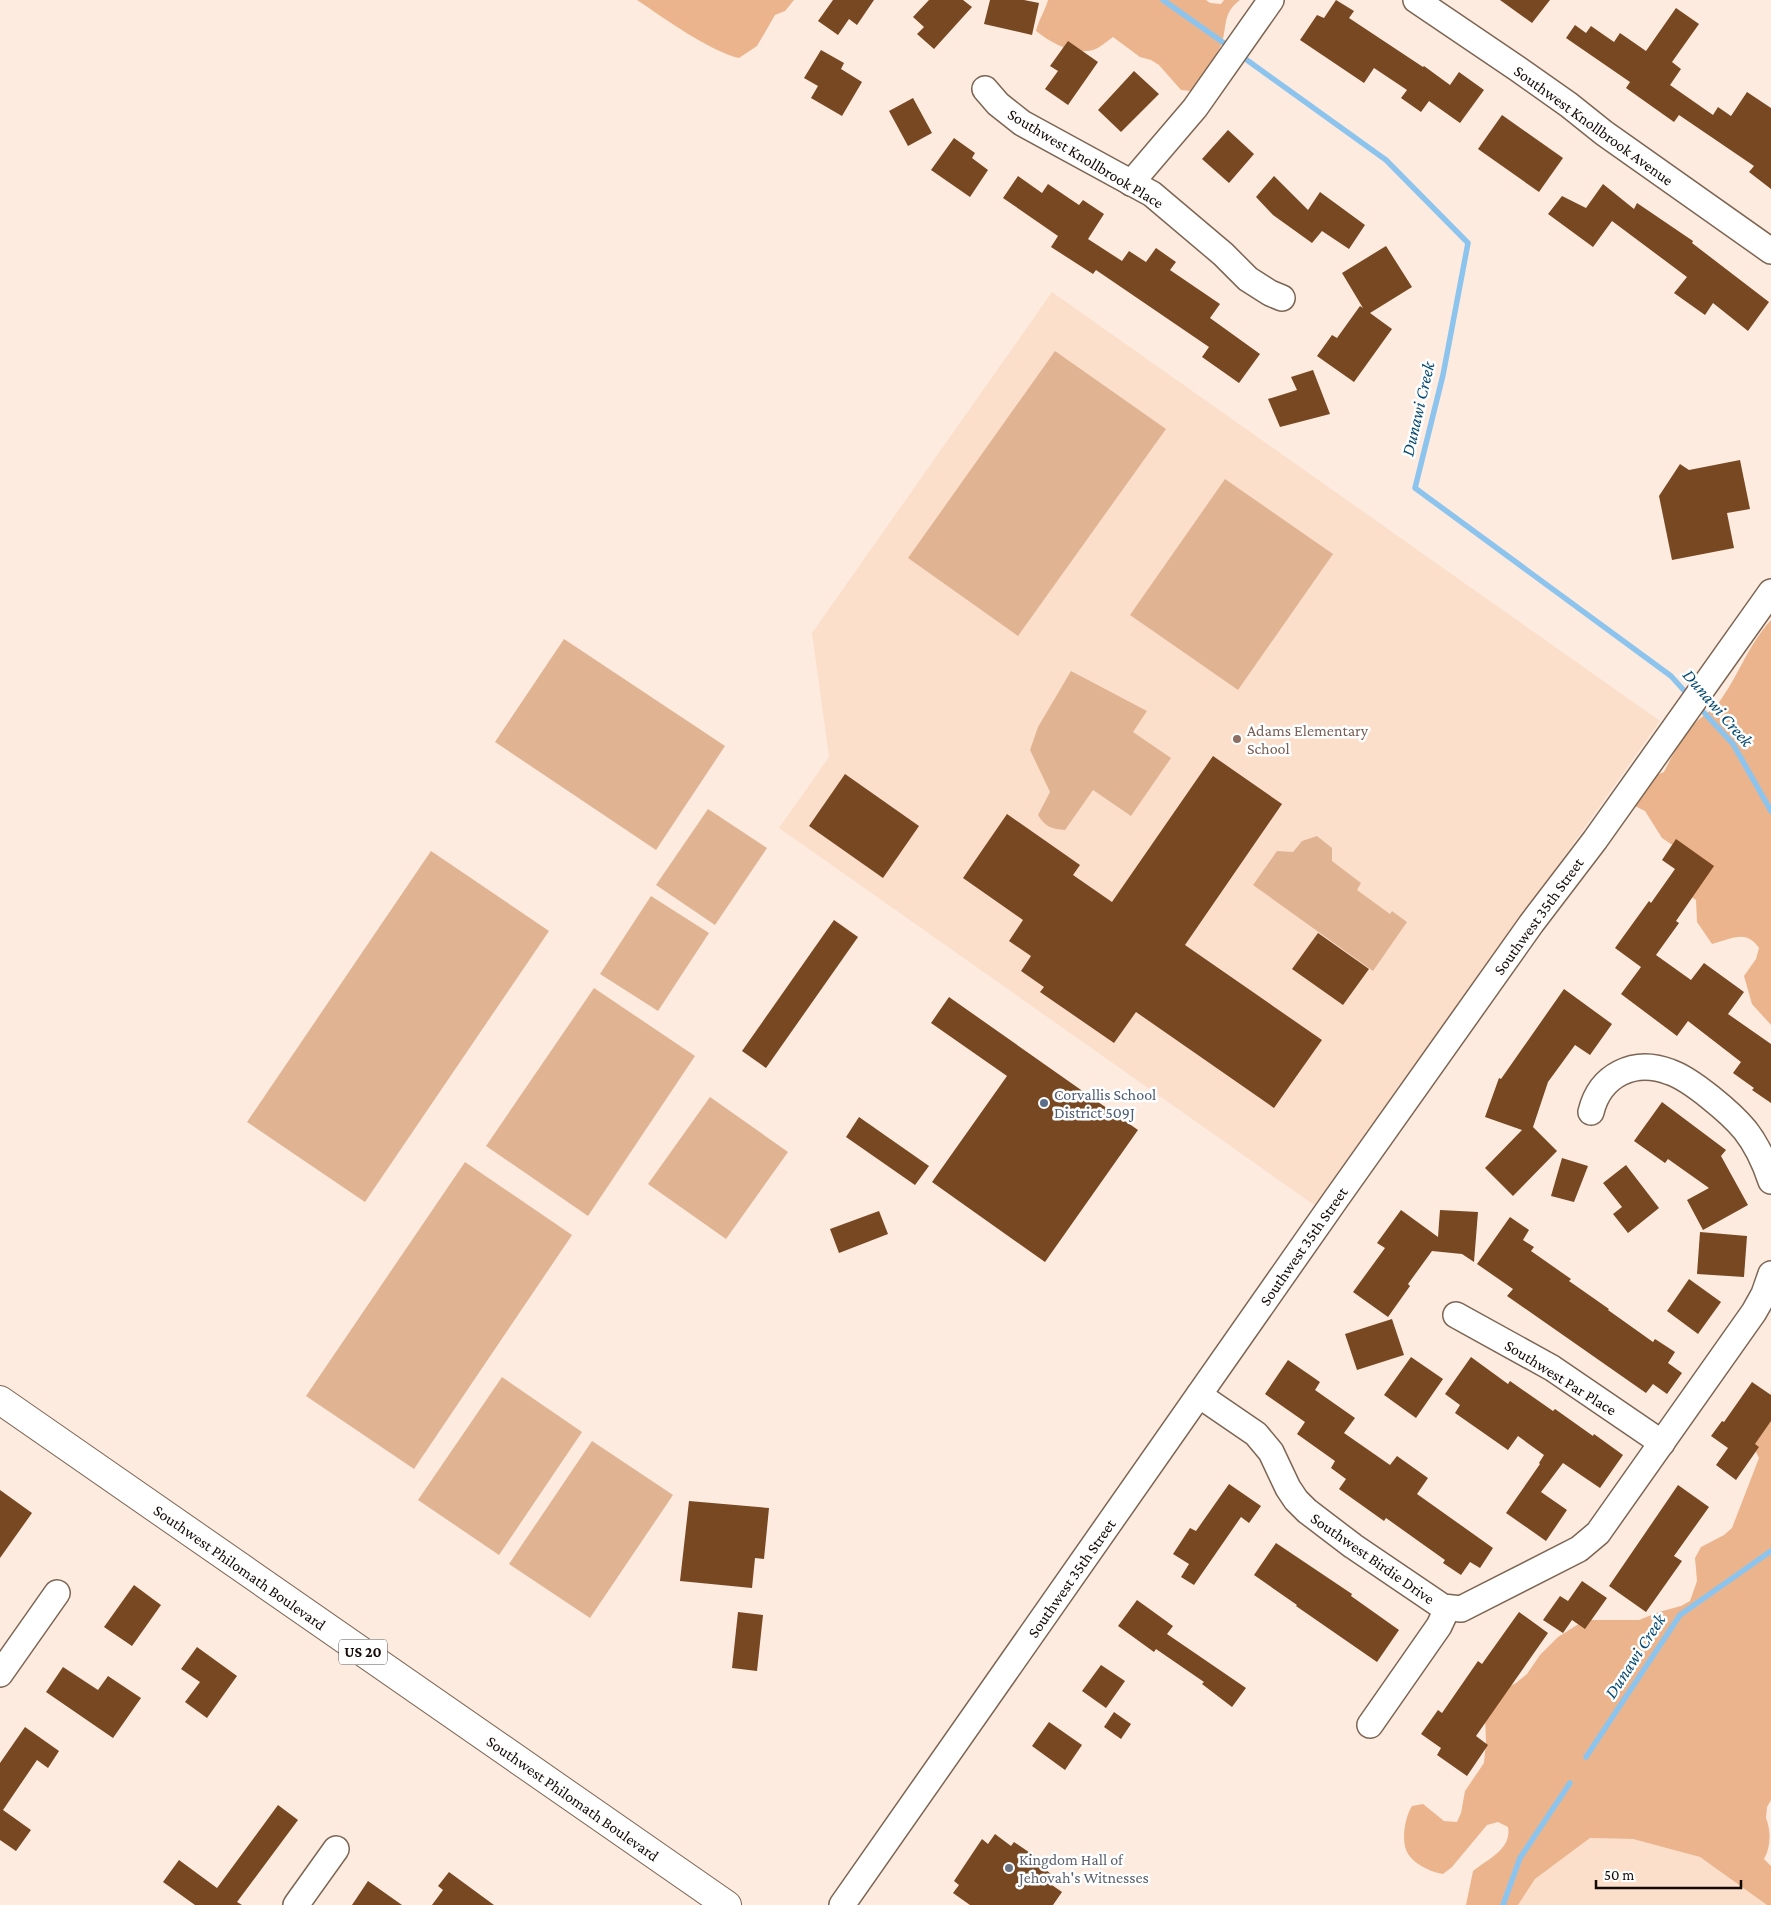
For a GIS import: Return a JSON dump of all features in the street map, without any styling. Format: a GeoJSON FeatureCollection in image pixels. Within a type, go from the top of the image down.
{"type":"FeatureCollection","features":[{"type":"Feature","properties":{"kind":"highway","name":"Southwest Philomath Boulevard"},"geometry":{"type":"LineString","coordinates":[[0,1400],[727,1905]]}},
{"type":"Feature","properties":{"kind":"street"},"geometry":{"type":"LineString","coordinates":[[1131,184],[1195,108],[1271,0]]}},
{"type":"Feature","properties":{"kind":"street","name":"Southwest Knollbrook Avenue"},"geometry":{"type":"LineString","coordinates":[[1416,0],[1561,100],[1604,133],[1771,251]]}},
{"type":"Feature","properties":{"kind":"street","name":"Southwest Knollbrook Place"},"geometry":{"type":"LineString","coordinates":[[985,89],[998,104],[1022,123],[1152,194],[1223,254],[1248,279],[1282,298]]}},
{"type":"Feature","properties":{"kind":"street","name":"Southwest 35th Street"},"geometry":{"type":"LineString","coordinates":[[842,1905],[1502,965],[1595,840],[1771,592]]}},
{"type":"Feature","properties":{"kind":"street"},"geometry":{"type":"LineString","coordinates":[[1590,1112],[1603,1085],[1617,1073],[1629,1069],[1649,1067],[1670,1071],[1682,1077],[1724,1108],[1745,1130],[1756,1147],[1771,1181]]}},
{"type":"Feature","properties":{"kind":"street","name":"Southwest Birdie Drive"},"geometry":{"type":"LineString","coordinates":[[1200,1394],[1256,1434],[1271,1452],[1288,1488],[1306,1511],[1353,1546],[1447,1609],[1461,1609],[1579,1549],[1598,1533],[1754,1312],[1764,1294],[1771,1274]]}},
{"type":"Feature","properties":{"kind":"street","name":"Southwest Par Place"},"geometry":{"type":"LineString","coordinates":[[1456,1315],[1552,1368],[1662,1443]]}},
{"type":"Feature","properties":{"kind":"street"},"geometry":{"type":"LineString","coordinates":[[0,1674],[57,1593]]}},
{"type":"Feature","properties":{"kind":"street"},"geometry":{"type":"LineString","coordinates":[[1370,1725],[1439,1626],[1447,1609]]}},
{"type":"Feature","properties":{"kind":"street"},"geometry":{"type":"LineString","coordinates":[[296,1905],[336,1849]]}},
{"type":"Feature","properties":{"kind":"shaded area"},"geometry":{"type":"Polygon","coordinates":[[[637,0],[794,0],[785,11],[775,15],[757,46],[739,58],[714,49],[637,0]]]}},
{"type":"Feature","properties":{"kind":"shaded area"},"geometry":{"type":"Polygon","coordinates":[[[1048,0],[1206,0],[1210,3],[1221,4],[1224,0],[1240,0],[1234,5],[1227,16],[1223,39],[1215,58],[1191,91],[1181,90],[1159,65],[1151,60],[1140,57],[1113,37],[1096,49],[1085,51],[1062,47],[1049,40],[1036,31],[1048,0]]]}},
{"type":"Feature","properties":{"kind":"shaded area","name":"Adams Elementary School"},"geometry":{"type":"Polygon","coordinates":[[[1052,292],[1660,721],[1317,1207],[779,828],[829,757],[812,633],[1052,292]]]}},
{"type":"Feature","properties":{"kind":"shaded area"},"geometry":{"type":"Polygon","coordinates":[[[1055,351],[1166,429],[1018,636],[908,558],[1055,351]]]}},
{"type":"Feature","properties":{"kind":"shaded area"},"geometry":{"type":"Polygon","coordinates":[[[1225,479],[1333,554],[1238,690],[1130,615],[1225,479]]]}},
{"type":"Feature","properties":{"kind":"shaded area"},"geometry":{"type":"Polygon","coordinates":[[[1771,620],[1771,1025],[1752,1004],[1744,976],[1756,959],[1759,948],[1754,942],[1744,937],[1732,938],[1712,944],[1697,922],[1696,900],[1687,894],[1701,857],[1662,838],[1645,811],[1635,806],[1629,798],[1644,780],[1664,772],[1674,752],[1687,733],[1697,721],[1720,702],[1751,648],[1771,620]]]}},
{"type":"Feature","properties":{"kind":"shaded area"},"geometry":{"type":"Polygon","coordinates":[[[564,639],[725,746],[656,850],[495,742],[564,639]]]}},
{"type":"Feature","properties":{"kind":"shaded area"},"geometry":{"type":"Polygon","coordinates":[[[1071,671],[1147,711],[1133,732],[1171,758],[1131,816],[1093,790],[1065,830],[1049,827],[1038,815],[1050,792],[1030,750],[1038,727],[1071,671]]]}},
{"type":"Feature","properties":{"kind":"shaded area"},"geometry":{"type":"Polygon","coordinates":[[[708,809],[767,848],[715,925],[656,885],[708,809]]]}},
{"type":"Feature","properties":{"kind":"shaded area"},"geometry":{"type":"Polygon","coordinates":[[[1317,836],[1332,848],[1332,861],[1361,883],[1357,890],[1390,914],[1392,911],[1407,922],[1373,971],[1253,885],[1277,851],[1293,852],[1302,841],[1317,836]]]}},
{"type":"Feature","properties":{"kind":"shaded area"},"geometry":{"type":"Polygon","coordinates":[[[431,851],[549,931],[365,1202],[247,1122],[431,851]]]}},
{"type":"Feature","properties":{"kind":"shaded area"},"geometry":{"type":"Polygon","coordinates":[[[651,896],[709,933],[658,1011],[600,974],[651,896]]]}},
{"type":"Feature","properties":{"kind":"shaded area"},"geometry":{"type":"Polygon","coordinates":[[[594,988],[695,1056],[588,1216],[486,1146],[594,988]]]}},
{"type":"Feature","properties":{"kind":"shaded area"},"geometry":{"type":"Polygon","coordinates":[[[710,1097],[788,1152],[726,1239],[648,1184],[710,1097]]]}},
{"type":"Feature","properties":{"kind":"shaded area"},"geometry":{"type":"Polygon","coordinates":[[[465,1162],[572,1235],[414,1469],[306,1396],[465,1162]]]}},
{"type":"Feature","properties":{"kind":"shaded area"},"geometry":{"type":"Polygon","coordinates":[[[502,1377],[582,1432],[499,1555],[418,1500],[502,1377]]]}},
{"type":"Feature","properties":{"kind":"shaded area"},"geometry":{"type":"Polygon","coordinates":[[[1771,1388],[1771,1800],[1767,1807],[1766,1818],[1769,1844],[1764,1859],[1771,1866],[1771,1905],[1767,1905],[1700,1857],[1633,1839],[1590,1838],[1535,1879],[1518,1905],[1466,1905],[1473,1871],[1492,1858],[1503,1847],[1508,1835],[1508,1827],[1498,1822],[1487,1825],[1452,1867],[1443,1874],[1438,1873],[1418,1864],[1413,1860],[1405,1847],[1407,1816],[1412,1806],[1423,1804],[1444,1821],[1457,1822],[1461,1813],[1465,1791],[1484,1763],[1486,1742],[1485,1714],[1495,1694],[1516,1683],[1527,1674],[1540,1655],[1558,1637],[1585,1620],[1639,1620],[1681,1606],[1690,1601],[1697,1581],[1695,1558],[1701,1547],[1724,1535],[1732,1528],[1759,1458],[1754,1448],[1750,1428],[1770,1404],[1771,1388]]]}},
{"type":"Feature","properties":{"kind":"shaded area"},"geometry":{"type":"Polygon","coordinates":[[[592,1441],[673,1495],[590,1618],[509,1564],[592,1441]]]}},
{"type":"Feature","properties":{"kind":"shaded area"},"geometry":{"type":"Polygon","coordinates":[[[1590,1838],[1633,1839],[1700,1857],[1767,1905],[1518,1905],[1535,1879],[1590,1838]]]}},
{"type":"Feature","properties":{"kind":"building"},"geometry":{"type":"Polygon","coordinates":[[[833,0],[874,0],[857,25],[849,19],[838,35],[818,21],[833,0]]]}},
{"type":"Feature","properties":{"kind":"building"},"geometry":{"type":"Polygon","coordinates":[[[929,0],[963,0],[972,7],[934,49],[917,34],[924,27],[913,17],[929,0]]]}},
{"type":"Feature","properties":{"kind":"building"},"geometry":{"type":"Polygon","coordinates":[[[990,0],[1024,0],[1039,3],[1032,35],[984,24],[990,0]]]}},
{"type":"Feature","properties":{"kind":"building"},"geometry":{"type":"Polygon","coordinates":[[[1336,0],[1354,11],[1349,18],[1450,85],[1459,72],[1484,90],[1460,123],[1429,101],[1421,112],[1401,98],[1407,90],[1374,68],[1364,83],[1300,40],[1317,15],[1324,18],[1336,0]]]}},
{"type":"Feature","properties":{"kind":"building"},"geometry":{"type":"Polygon","coordinates":[[[1500,0],[1550,0],[1532,23],[1500,0]]]}},
{"type":"Feature","properties":{"kind":"building"},"geometry":{"type":"Polygon","coordinates":[[[1676,8],[1699,24],[1672,62],[1681,69],[1670,85],[1713,115],[1718,107],[1731,116],[1747,92],[1771,108],[1771,189],[1749,172],[1754,166],[1679,115],[1674,122],[1626,88],[1630,82],[1566,38],[1575,25],[1586,33],[1591,26],[1614,42],[1620,33],[1646,51],[1676,8]]]}},
{"type":"Feature","properties":{"kind":"building"},"geometry":{"type":"Polygon","coordinates":[[[1068,41],[1098,62],[1068,105],[1045,89],[1058,71],[1050,66],[1068,41]]]}},
{"type":"Feature","properties":{"kind":"building"},"geometry":{"type":"Polygon","coordinates":[[[821,50],[844,63],[841,69],[862,82],[842,116],[811,98],[818,86],[804,78],[821,50]]]}},
{"type":"Feature","properties":{"kind":"building"},"geometry":{"type":"Polygon","coordinates":[[[1134,71],[1159,94],[1121,132],[1098,110],[1134,71]]]}},
{"type":"Feature","properties":{"kind":"building"},"geometry":{"type":"Polygon","coordinates":[[[913,98],[932,133],[908,146],[889,111],[913,98]]]}},
{"type":"Feature","properties":{"kind":"building"},"geometry":{"type":"Polygon","coordinates":[[[1502,115],[1563,158],[1539,192],[1478,149],[1502,115]]]}},
{"type":"Feature","properties":{"kind":"building"},"geometry":{"type":"Polygon","coordinates":[[[1228,130],[1254,154],[1229,183],[1202,159],[1228,130]]]}},
{"type":"Feature","properties":{"kind":"building"},"geometry":{"type":"Polygon","coordinates":[[[954,138],[975,153],[972,158],[988,170],[970,197],[931,170],[954,138]]]}},
{"type":"Feature","properties":{"kind":"building"},"geometry":{"type":"Polygon","coordinates":[[[1018,176],[1042,193],[1048,184],[1079,205],[1083,200],[1104,214],[1088,239],[1122,261],[1129,251],[1146,262],[1156,248],[1176,262],[1170,270],[1220,304],[1210,318],[1260,354],[1239,383],[1202,357],[1209,347],[1096,270],[1093,274],[1051,247],[1058,236],[1003,198],[1018,176]]]}},
{"type":"Feature","properties":{"kind":"building"},"geometry":{"type":"Polygon","coordinates":[[[1274,176],[1308,210],[1320,192],[1365,225],[1349,249],[1322,231],[1312,243],[1273,215],[1256,197],[1274,176]]]}},
{"type":"Feature","properties":{"kind":"building"},"geometry":{"type":"Polygon","coordinates":[[[1603,184],[1634,209],[1637,203],[1693,241],[1692,243],[1769,302],[1748,331],[1713,303],[1705,315],[1674,293],[1687,277],[1612,221],[1593,247],[1548,214],[1562,196],[1586,208],[1603,184]]]}},
{"type":"Feature","properties":{"kind":"building"},"geometry":{"type":"Polygon","coordinates":[[[1386,246],[1412,287],[1370,313],[1392,329],[1354,382],[1317,356],[1332,335],[1337,338],[1360,306],[1363,308],[1342,273],[1386,246]]]}},
{"type":"Feature","properties":{"kind":"building"},"geometry":{"type":"Polygon","coordinates":[[[1313,370],[1330,414],[1280,427],[1268,399],[1297,390],[1291,377],[1313,370]]]}},
{"type":"Feature","properties":{"kind":"building"},"geometry":{"type":"Polygon","coordinates":[[[1740,460],[1750,509],[1727,513],[1734,548],[1672,560],[1659,496],[1680,464],[1689,470],[1740,460]]]}},
{"type":"Feature","properties":{"kind":"building"},"geometry":{"type":"Polygon","coordinates":[[[1213,756],[1282,804],[1185,945],[1322,1040],[1274,1108],[1136,1012],[1114,1043],[1040,992],[1044,987],[1021,971],[1031,956],[1009,941],[1023,920],[963,878],[1007,814],[1080,865],[1073,875],[1112,902],[1213,756]]]}},
{"type":"Feature","properties":{"kind":"building"},"geometry":{"type":"Polygon","coordinates":[[[845,774],[919,826],[883,878],[809,826],[845,774]]]}},
{"type":"Feature","properties":{"kind":"building"},"geometry":{"type":"Polygon","coordinates":[[[1676,839],[1714,866],[1676,921],[1679,923],[1656,955],[1691,980],[1704,963],[1744,992],[1728,1014],[1771,1044],[1771,1103],[1752,1090],[1754,1088],[1733,1073],[1741,1062],[1688,1021],[1677,1036],[1621,994],[1641,967],[1615,948],[1675,869],[1662,860],[1676,839]]]}},
{"type":"Feature","properties":{"kind":"building"},"geometry":{"type":"Polygon","coordinates":[[[834,920],[858,937],[766,1068],[742,1051],[834,920]]]}},
{"type":"Feature","properties":{"kind":"building"},"geometry":{"type":"Polygon","coordinates":[[[1318,933],[1369,969],[1343,1005],[1292,969],[1318,933]]]}},
{"type":"Feature","properties":{"kind":"building"},"geometry":{"type":"Polygon","coordinates":[[[1564,989],[1612,1024],[1590,1055],[1575,1045],[1548,1082],[1533,1127],[1557,1151],[1513,1196],[1485,1168],[1522,1130],[1485,1117],[1499,1078],[1501,1079],[1564,989]]]}},
{"type":"Feature","properties":{"kind":"building","name":"Corvallis School District 509J"},"geometry":{"type":"Polygon","coordinates":[[[949,997],[1138,1130],[1045,1262],[932,1182],[1007,1076],[931,1023],[949,997]]]}},
{"type":"Feature","properties":{"kind":"building"},"geometry":{"type":"Polygon","coordinates":[[[1662,1102],[1726,1150],[1721,1156],[1748,1205],[1703,1230],[1687,1200],[1709,1188],[1668,1159],[1665,1163],[1634,1141],[1662,1102]]]}},
{"type":"Feature","properties":{"kind":"building"},"geometry":{"type":"Polygon","coordinates":[[[859,1117],[929,1166],[915,1185],[846,1137],[859,1117]]]}},
{"type":"Feature","properties":{"kind":"building"},"geometry":{"type":"Polygon","coordinates":[[[1562,1158],[1588,1166],[1574,1202],[1551,1196],[1562,1158]]]}},
{"type":"Feature","properties":{"kind":"building"},"geometry":{"type":"Polygon","coordinates":[[[1626,1165],[1659,1208],[1628,1233],[1613,1214],[1622,1207],[1603,1183],[1626,1165]]]}},
{"type":"Feature","properties":{"kind":"building"},"geometry":{"type":"Polygon","coordinates":[[[1401,1210],[1438,1237],[1440,1210],[1478,1212],[1474,1262],[1462,1254],[1432,1251],[1408,1284],[1410,1286],[1388,1317],[1353,1292],[1385,1248],[1377,1243],[1401,1210]]]}},
{"type":"Feature","properties":{"kind":"building"},"geometry":{"type":"Polygon","coordinates":[[[879,1211],[888,1234],[839,1253],[830,1229],[879,1211]]]}},
{"type":"Feature","properties":{"kind":"building"},"geometry":{"type":"Polygon","coordinates":[[[1510,1217],[1529,1230],[1523,1240],[1534,1247],[1531,1251],[1653,1342],[1655,1339],[1675,1352],[1668,1363],[1682,1373],[1667,1394],[1653,1384],[1646,1393],[1507,1296],[1513,1289],[1477,1264],[1510,1217]]]}},
{"type":"Feature","properties":{"kind":"building"},"geometry":{"type":"Polygon","coordinates":[[[1700,1232],[1747,1236],[1744,1277],[1697,1274],[1700,1232]]]}},
{"type":"Feature","properties":{"kind":"building"},"geometry":{"type":"Polygon","coordinates":[[[1689,1279],[1721,1302],[1698,1334],[1667,1311],[1689,1279]]]}},
{"type":"Feature","properties":{"kind":"building"},"geometry":{"type":"Polygon","coordinates":[[[1392,1319],[1404,1355],[1357,1370],[1345,1334],[1392,1319]]]}},
{"type":"Feature","properties":{"kind":"building"},"geometry":{"type":"Polygon","coordinates":[[[1411,1357],[1443,1379],[1416,1418],[1384,1395],[1411,1357]]]}},
{"type":"Feature","properties":{"kind":"building"},"geometry":{"type":"Polygon","coordinates":[[[1471,1357],[1508,1384],[1510,1381],[1553,1411],[1555,1409],[1593,1436],[1594,1434],[1623,1455],[1600,1488],[1563,1463],[1541,1492],[1567,1510],[1546,1541],[1506,1513],[1540,1464],[1544,1455],[1518,1436],[1508,1450],[1455,1413],[1460,1405],[1445,1394],[1471,1357]]]}},
{"type":"Feature","properties":{"kind":"building"},"geometry":{"type":"Polygon","coordinates":[[[1288,1360],[1320,1382],[1315,1390],[1355,1418],[1344,1433],[1390,1465],[1397,1456],[1428,1478],[1417,1494],[1493,1548],[1480,1568],[1470,1562],[1461,1575],[1443,1563],[1445,1560],[1386,1518],[1384,1521],[1339,1489],[1346,1479],[1331,1468],[1335,1461],[1297,1434],[1305,1422],[1265,1394],[1288,1360]]]}},
{"type":"Feature","properties":{"kind":"building"},"geometry":{"type":"Polygon","coordinates":[[[1752,1382],[1771,1395],[1771,1421],[1755,1444],[1759,1447],[1736,1480],[1716,1465],[1728,1448],[1711,1436],[1722,1421],[1724,1422],[1752,1382]]]}},
{"type":"Feature","properties":{"kind":"building"},"geometry":{"type":"Polygon","coordinates":[[[1229,1484],[1261,1506],[1249,1523],[1241,1517],[1194,1585],[1181,1577],[1189,1564],[1173,1554],[1190,1528],[1196,1531],[1229,1484]]]}},
{"type":"Feature","properties":{"kind":"building"},"geometry":{"type":"Polygon","coordinates":[[[1678,1485],[1709,1507],[1674,1556],[1682,1561],[1646,1612],[1609,1586],[1678,1485]]]}},
{"type":"Feature","properties":{"kind":"building"},"geometry":{"type":"Polygon","coordinates":[[[0,1490],[32,1513],[0,1558],[0,1490]]]}},
{"type":"Feature","properties":{"kind":"building"},"geometry":{"type":"Polygon","coordinates":[[[689,1501],[769,1508],[764,1559],[755,1558],[752,1588],[680,1581],[689,1501]]]}},
{"type":"Feature","properties":{"kind":"building"},"geometry":{"type":"Polygon","coordinates":[[[1276,1543],[1352,1594],[1351,1596],[1399,1630],[1377,1662],[1254,1575],[1276,1543]]]}},
{"type":"Feature","properties":{"kind":"building"},"geometry":{"type":"Polygon","coordinates":[[[1582,1581],[1607,1598],[1585,1629],[1572,1620],[1563,1633],[1543,1620],[1560,1596],[1568,1601],[1582,1581]]]}},
{"type":"Feature","properties":{"kind":"building"},"geometry":{"type":"Polygon","coordinates":[[[134,1585],[161,1605],[132,1646],[104,1627],[134,1585]]]}},
{"type":"Feature","properties":{"kind":"building"},"geometry":{"type":"Polygon","coordinates":[[[1137,1600],[1173,1626],[1167,1634],[1246,1688],[1232,1707],[1202,1684],[1204,1682],[1156,1649],[1154,1652],[1118,1626],[1137,1600]]]}},
{"type":"Feature","properties":{"kind":"building"},"geometry":{"type":"Polygon","coordinates":[[[738,1612],[763,1615],[757,1671],[732,1668],[738,1612]]]}},
{"type":"Feature","properties":{"kind":"building"},"geometry":{"type":"Polygon","coordinates":[[[1519,1612],[1548,1633],[1476,1736],[1488,1745],[1467,1776],[1437,1755],[1441,1748],[1421,1734],[1438,1710],[1442,1713],[1478,1661],[1482,1664],[1519,1612]]]}},
{"type":"Feature","properties":{"kind":"building"},"geometry":{"type":"Polygon","coordinates":[[[197,1647],[237,1676],[207,1718],[185,1702],[200,1682],[181,1669],[197,1647]]]}},
{"type":"Feature","properties":{"kind":"building"},"geometry":{"type":"Polygon","coordinates":[[[1101,1665],[1125,1681],[1106,1708],[1082,1691],[1101,1665]]]}},
{"type":"Feature","properties":{"kind":"building"},"geometry":{"type":"Polygon","coordinates":[[[63,1667],[98,1690],[108,1676],[141,1698],[113,1738],[46,1692],[63,1667]]]}},
{"type":"Feature","properties":{"kind":"building"},"geometry":{"type":"Polygon","coordinates":[[[1114,1712],[1131,1724],[1121,1739],[1104,1727],[1114,1712]]]}},
{"type":"Feature","properties":{"kind":"building"},"geometry":{"type":"Polygon","coordinates":[[[1049,1722],[1082,1745],[1065,1770],[1032,1746],[1049,1722]]]}},
{"type":"Feature","properties":{"kind":"building"},"geometry":{"type":"Polygon","coordinates":[[[25,1727],[59,1751],[48,1768],[37,1760],[3,1810],[31,1830],[16,1851],[0,1840],[0,1763],[25,1727]]]}},
{"type":"Feature","properties":{"kind":"building"},"geometry":{"type":"Polygon","coordinates":[[[278,1805],[298,1820],[237,1902],[242,1905],[195,1905],[163,1882],[179,1860],[217,1888],[278,1805]]]}},
{"type":"Feature","properties":{"kind":"building","name":"Kingdom Hall of Jehovah's Witnesses"},"geometry":{"type":"Polygon","coordinates":[[[995,1834],[1011,1846],[1014,1842],[1049,1866],[1046,1870],[1051,1874],[1046,1881],[1062,1892],[1053,1905],[970,1905],[953,1893],[959,1885],[954,1881],[982,1839],[988,1844],[995,1834]]]}},
{"type":"Feature","properties":{"kind":"building"},"geometry":{"type":"Polygon","coordinates":[[[449,1872],[494,1905],[432,1905],[443,1890],[438,1886],[449,1872]]]}},
{"type":"Feature","properties":{"kind":"building"},"geometry":{"type":"Polygon","coordinates":[[[368,1881],[402,1905],[352,1905],[368,1881]]]}},
{"type":"Feature","properties":{"kind":"waterway","name":"Dunawi Creek"},"geometry":{"type":"LineString","coordinates":[[1163,0],[1231,48]]}},
{"type":"Feature","properties":{"kind":"waterway","name":"Dunawi Creek"},"geometry":{"type":"LineString","coordinates":[[1240,55],[1386,160],[1468,243],[1443,375],[1415,488],[1671,676],[1689,696]]}},
{"type":"Feature","properties":{"kind":"waterway","name":"Dunawi Creek"},"geometry":{"type":"LineString","coordinates":[[1698,706],[1733,744],[1771,811]]}},
{"type":"Feature","properties":{"kind":"waterway","name":"Dunawi Creek"},"geometry":{"type":"LineString","coordinates":[[1586,1757],[1680,1615],[1771,1551]]}},
{"type":"Feature","properties":{"kind":"waterway","name":"Dunawi Creek"},"geometry":{"type":"LineString","coordinates":[[1503,1905],[1520,1858],[1570,1783]]}},
{"type":"Feature","properties":{"kind":"place","name":"Adams Elementary School"},"geometry":{"type":"Point","coordinates":[1237,739]}},
{"type":"Feature","properties":{"kind":"place","name":"Corvallis School District 509J"},"geometry":{"type":"Point","coordinates":[1044,1103]}},
{"type":"Feature","properties":{"kind":"place","name":"Kingdom Hall of Jehovah's Witnesses"},"geometry":{"type":"Point","coordinates":[1009,1868]}}]}
